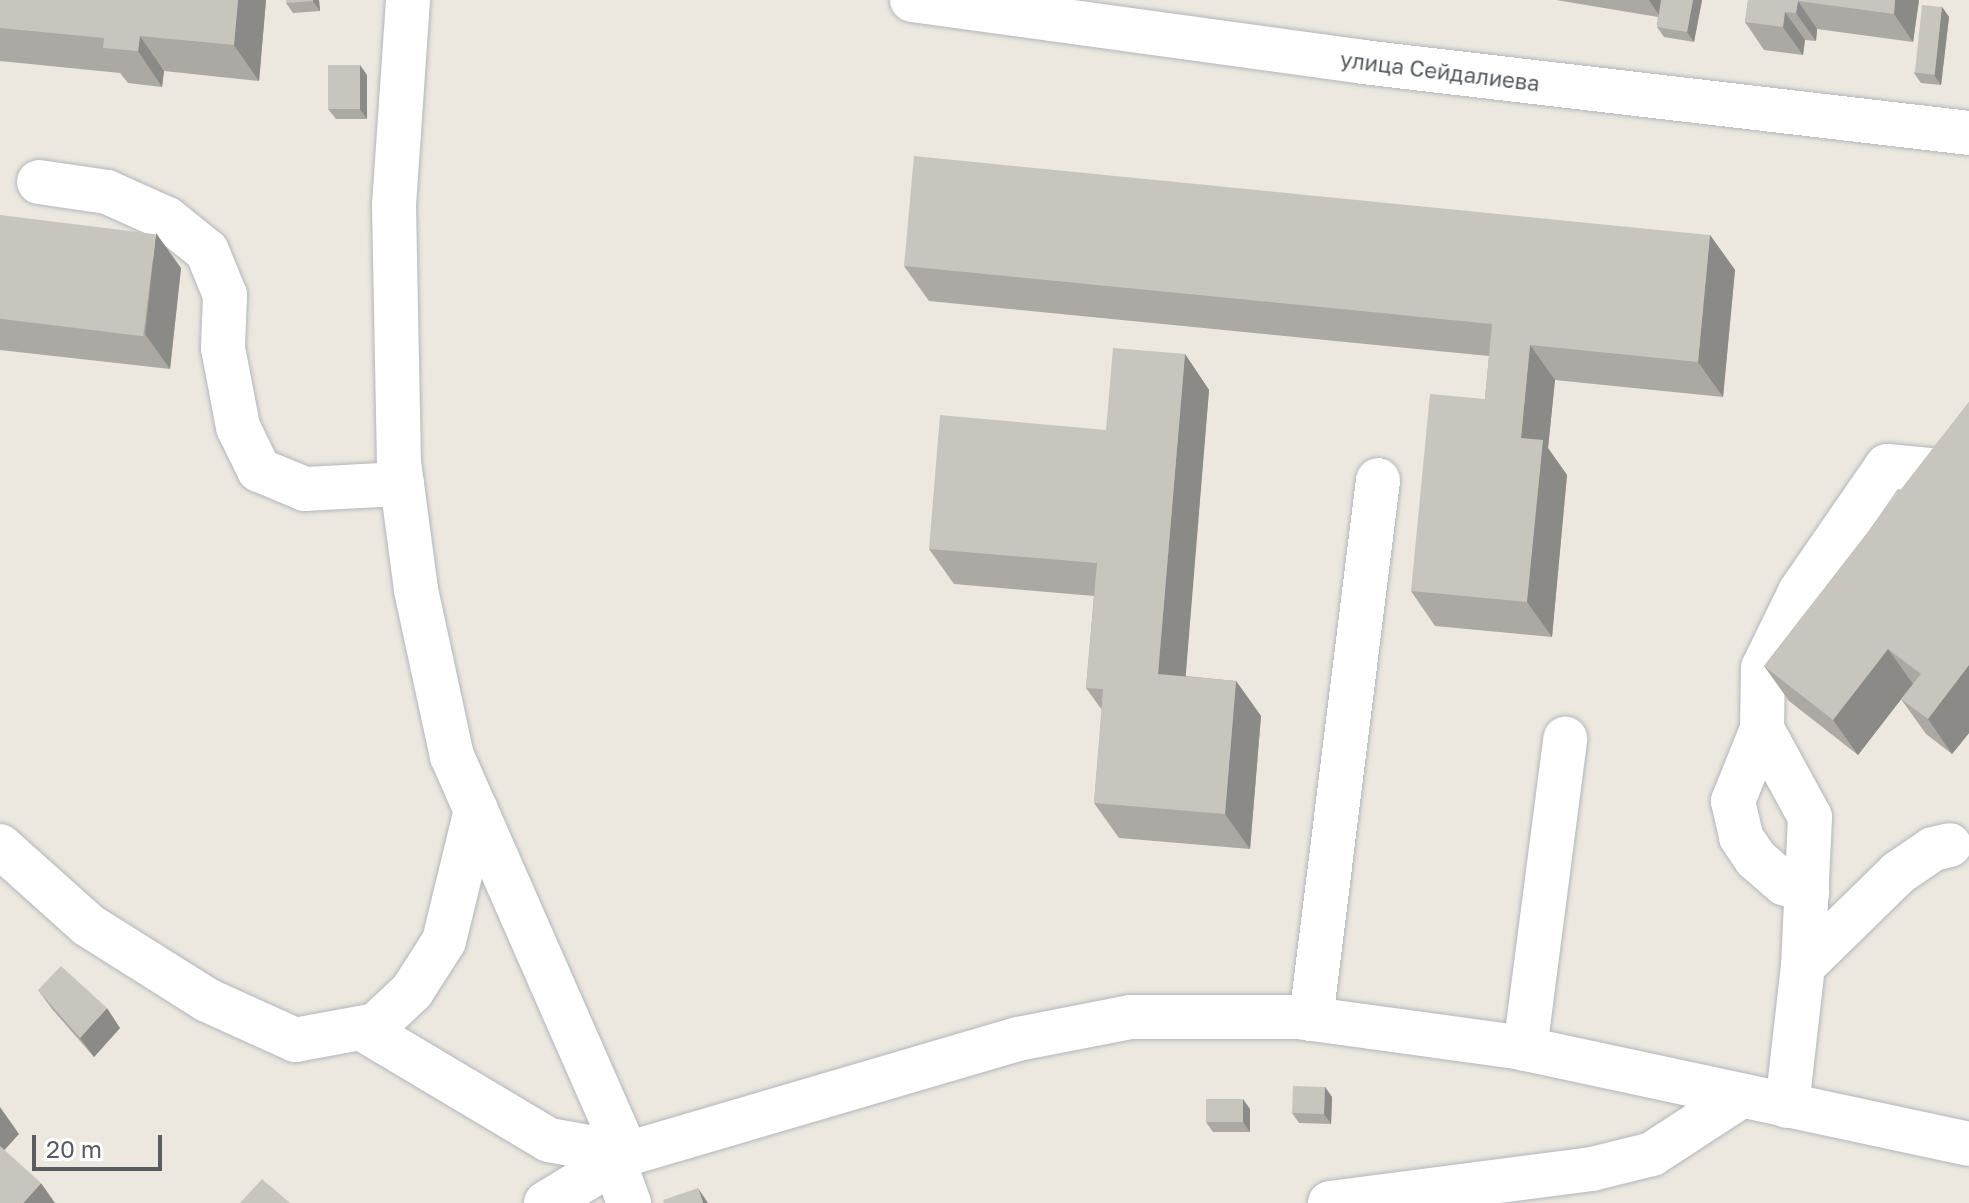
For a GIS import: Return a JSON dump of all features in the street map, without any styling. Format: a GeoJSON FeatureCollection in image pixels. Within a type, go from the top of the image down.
{"type":"FeatureCollection","features":[{"type":"Feature","properties":{"kind":"street"},"geometry":{"type":"LineString","coordinates":[[408,0],[394,205],[402,484],[416,590],[452,756],[621,1158],[629,1203]]}},
{"type":"Feature","properties":{"kind":"street","name":"улица Сейдалиева"},"geometry":{"type":"LineString","coordinates":[[912,0],[1363,62],[1969,133]]}},
{"type":"Feature","properties":{"kind":"street"},"geometry":{"type":"LineString","coordinates":[[39,182],[107,192],[167,219],[207,251],[225,295],[223,348],[238,427],[259,470],[305,489],[402,484]]}},
{"type":"Feature","properties":{"kind":"street"},"geometry":{"type":"LineString","coordinates":[[1807,892],[1784,883],[1756,859],[1741,837],[1733,801],[1762,729],[1763,668],[1800,592],[1887,466],[1940,471]]}},
{"type":"Feature","properties":{"kind":"street"},"geometry":{"type":"LineString","coordinates":[[1311,1019],[1378,480]]}},
{"type":"Feature","properties":{"kind":"street"},"geometry":{"type":"LineString","coordinates":[[1762,729],[1810,817],[1803,966],[1787,1106]]}},
{"type":"Feature","properties":{"kind":"street"},"geometry":{"type":"LineString","coordinates":[[1525,1049],[1565,739]]}},
{"type":"Feature","properties":{"kind":"street"},"geometry":{"type":"LineString","coordinates":[[0,846],[88,925],[207,1000],[295,1040],[376,1025],[412,991],[444,941],[476,810]]}},
{"type":"Feature","properties":{"kind":"street"},"geometry":{"type":"LineString","coordinates":[[1803,966],[1898,873],[1933,849],[1950,845]]}},
{"type":"Feature","properties":{"kind":"street"},"geometry":{"type":"LineString","coordinates":[[546,1203],[621,1158],[1018,1039],[1130,1017],[1311,1019],[1525,1049],[1969,1144]]}},
{"type":"Feature","properties":{"kind":"street"},"geometry":{"type":"LineString","coordinates":[[361,1028],[549,1140],[621,1158]]}},
{"type":"Feature","properties":{"kind":"street"},"geometry":{"type":"LineString","coordinates":[[1330,1203],[1592,1169],[1652,1154],[1741,1096]]}},
{"type":"Feature","properties":{"kind":"building"},"geometry":{"type":"Polygon","coordinates":[[[0,0],[238,0],[234,45],[140,36],[138,51],[103,48],[104,38],[0,28],[0,0]]]}},
{"type":"Feature","properties":{"kind":"building"},"geometry":{"type":"Polygon","coordinates":[[[286,0],[313,0],[313,1],[286,3],[286,0]]]}},
{"type":"Feature","properties":{"kind":"building"},"geometry":{"type":"Polygon","coordinates":[[[1661,0],[1693,0],[1687,32],[1657,27],[1661,0]]]}},
{"type":"Feature","properties":{"kind":"building"},"geometry":{"type":"Polygon","coordinates":[[[1748,0],[1895,0],[1894,14],[1798,1],[1796,13],[1785,12],[1783,27],[1745,22],[1748,0]]]}},
{"type":"Feature","properties":{"kind":"building"},"geometry":{"type":"Polygon","coordinates":[[[1922,5],[1942,7],[1935,75],[1915,73],[1922,5]]]}},
{"type":"Feature","properties":{"kind":"building"},"geometry":{"type":"Polygon","coordinates":[[[328,65],[360,65],[360,109],[328,109],[328,65]]]}},
{"type":"Feature","properties":{"kind":"building"},"geometry":{"type":"Polygon","coordinates":[[[914,156],[1710,235],[1698,362],[1530,345],[1521,438],[1543,440],[1527,602],[1411,591],[1430,394],[1485,399],[1492,324],[904,266],[914,156]]]}},
{"type":"Feature","properties":{"kind":"building"},"geometry":{"type":"Polygon","coordinates":[[[0,215],[156,234],[143,336],[0,319],[0,215]]]}},
{"type":"Feature","properties":{"kind":"building"},"geometry":{"type":"Polygon","coordinates":[[[1113,348],[1185,354],[1158,674],[1236,681],[1225,814],[1094,803],[1103,689],[1086,688],[1097,563],[929,549],[940,415],[1106,430],[1113,348]]]}},
{"type":"Feature","properties":{"kind":"building"},"geometry":{"type":"Polygon","coordinates":[[[1969,402],[1969,665],[1928,719],[1901,699],[1921,674],[1888,649],[1833,720],[1764,666],[1969,402]]]}},
{"type":"Feature","properties":{"kind":"building"},"geometry":{"type":"Polygon","coordinates":[[[61,966],[107,1008],[80,1038],[38,990],[61,966]]]}},
{"type":"Feature","properties":{"kind":"building"},"geometry":{"type":"Polygon","coordinates":[[[1293,1086],[1325,1087],[1324,1114],[1292,1113],[1293,1086]]]}},
{"type":"Feature","properties":{"kind":"building"},"geometry":{"type":"Polygon","coordinates":[[[1206,1099],[1243,1099],[1243,1122],[1206,1122],[1206,1099]]]}},
{"type":"Feature","properties":{"kind":"building"},"geometry":{"type":"Polygon","coordinates":[[[0,1146],[41,1183],[23,1203],[0,1203],[0,1146]]]}},
{"type":"Feature","properties":{"kind":"building"},"geometry":{"type":"Polygon","coordinates":[[[262,1179],[290,1203],[240,1203],[262,1179]]]}},
{"type":"Feature","properties":{"kind":"building"},"geometry":{"type":"Polygon","coordinates":[[[698,1188],[703,1203],[664,1203],[663,1200],[698,1188]]]}}]}
